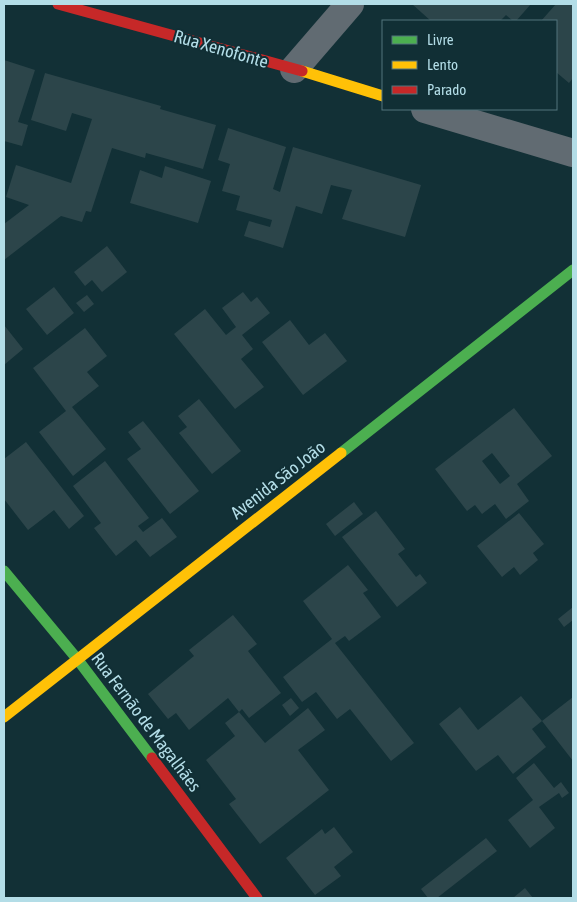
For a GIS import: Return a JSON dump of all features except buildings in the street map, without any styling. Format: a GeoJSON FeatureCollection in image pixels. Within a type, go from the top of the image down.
{"type":"FeatureCollection","features":[{"type":"Feature","properties":{"kind":"street","name":"Rua Xenofonte"},"geometry":{"type":"LineString","coordinates":[[58,4],[294,69],[382,96]]}},
{"type":"Feature","properties":{"kind":"street"},"geometry":{"type":"LineString","coordinates":[[294,69],[350,4]]}},
{"type":"Feature","properties":{"kind":"street"},"geometry":{"type":"LineString","coordinates":[[428,110],[573,154]]}},
{"type":"Feature","properties":{"kind":"street","name":"Avenida São João"},"geometry":{"type":"LineString","coordinates":[[4,717],[573,270]]}},
{"type":"Feature","properties":{"kind":"street","name":"Rua Fernão de Magalhães"},"geometry":{"type":"LineString","coordinates":[[4,571],[78,660],[257,898]]}},
{"type":"Feature","properties":{"kind":"traffic: fast"},"geometry":{"type":"LineString","coordinates":[[341,453],[573,270]]}},
{"type":"Feature","properties":{"kind":"traffic: fast"},"geometry":{"type":"LineString","coordinates":[[4,571],[78,660],[152,758]]}},
{"type":"Feature","properties":{"kind":"traffic: slow"},"geometry":{"type":"LineString","coordinates":[[302,71],[382,96]]}},
{"type":"Feature","properties":{"kind":"traffic: slow"},"geometry":{"type":"LineString","coordinates":[[4,717],[341,453]]}},
{"type":"Feature","properties":{"kind":"traffic: jam"},"geometry":{"type":"LineString","coordinates":[[58,4],[302,71]]}},
{"type":"Feature","properties":{"kind":"traffic: jam"},"geometry":{"type":"LineString","coordinates":[[152,758],[257,898]]}}]}
